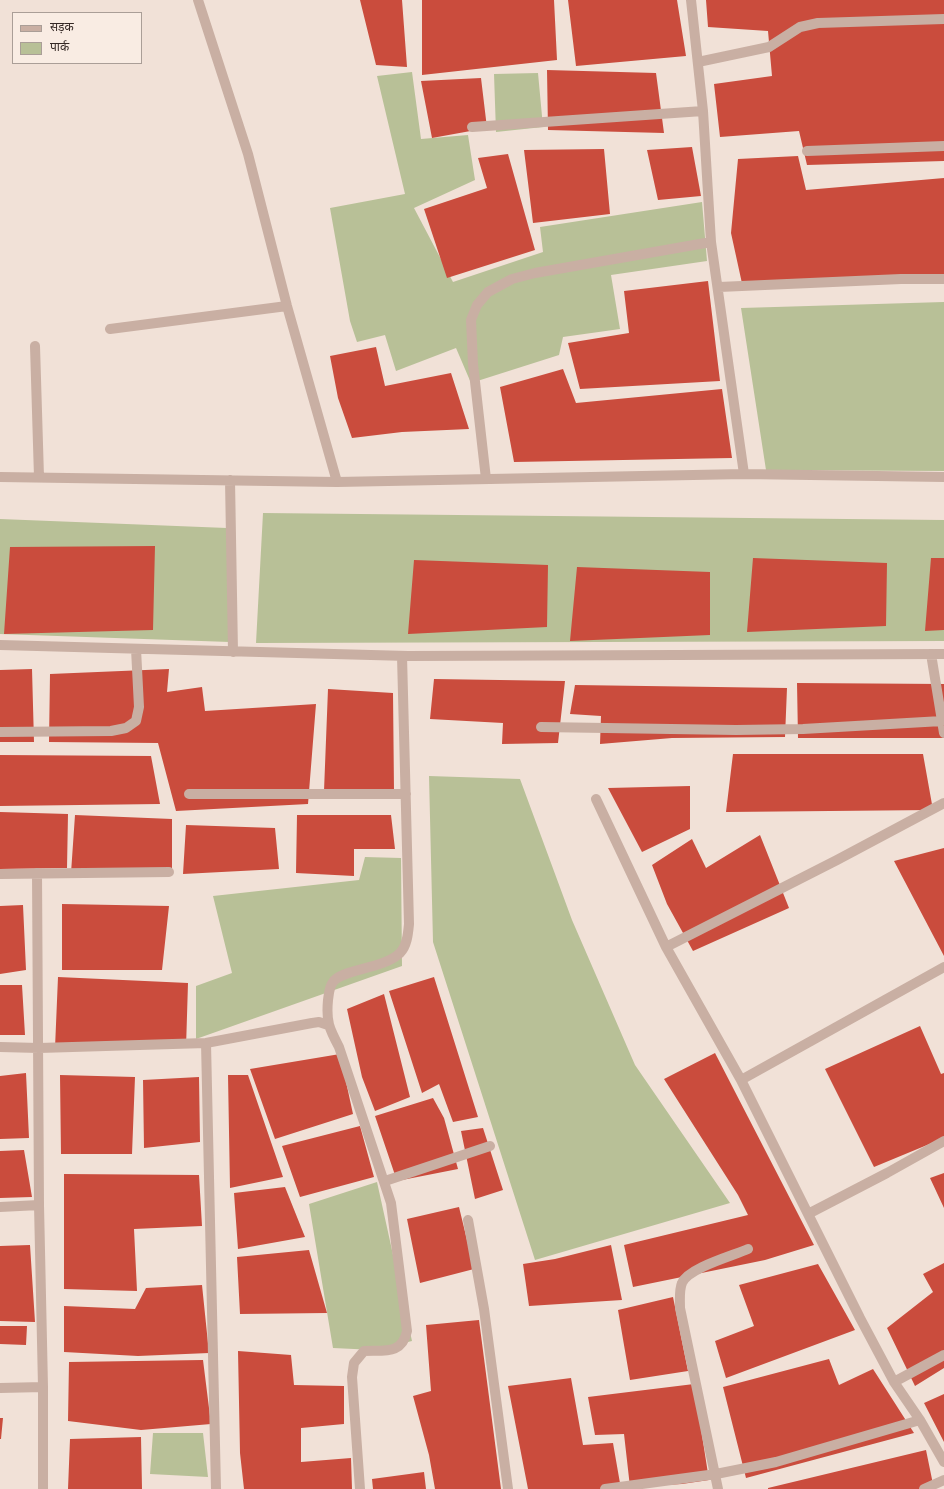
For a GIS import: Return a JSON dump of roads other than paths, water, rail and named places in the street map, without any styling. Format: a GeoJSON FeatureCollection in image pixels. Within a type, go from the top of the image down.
{"type":"FeatureCollection","features":[{"type":"Feature","properties":{"kind":"street"},"geometry":{"type":"LineString","coordinates":[[198,0],[248,154],[287,306],[337,482]]}},
{"type":"Feature","properties":{"kind":"street"},"geometry":{"type":"LineString","coordinates":[[691,0],[703,111],[711,242],[719,287],[744,474]]}},
{"type":"Feature","properties":{"kind":"street"},"geometry":{"type":"LineString","coordinates":[[698,62],[769,47],[800,27],[818,23],[944,19]]}},
{"type":"Feature","properties":{"kind":"street"},"geometry":{"type":"LineString","coordinates":[[472,127],[703,111]]}},
{"type":"Feature","properties":{"kind":"street"},"geometry":{"type":"LineString","coordinates":[[807,150],[944,146]]}},
{"type":"Feature","properties":{"kind":"street"},"geometry":{"type":"LineString","coordinates":[[486,479],[473,364],[471,320],[477,305],[488,292],[512,279],[535,273],[711,242]]}},
{"type":"Feature","properties":{"kind":"street"},"geometry":{"type":"LineString","coordinates":[[719,287],[901,279],[944,279]]}},
{"type":"Feature","properties":{"kind":"street"},"geometry":{"type":"LineString","coordinates":[[110,329],[287,306]]}},
{"type":"Feature","properties":{"kind":"street"},"geometry":{"type":"LineString","coordinates":[[35,346],[40,477]]}},
{"type":"Feature","properties":{"kind":"street"},"geometry":{"type":"LineString","coordinates":[[0,477],[337,482],[744,474],[944,477]]}},
{"type":"Feature","properties":{"kind":"street"},"geometry":{"type":"LineString","coordinates":[[230,480],[233,652]]}},
{"type":"Feature","properties":{"kind":"street"},"geometry":{"type":"LineString","coordinates":[[0,645],[402,656],[944,654]]}},
{"type":"Feature","properties":{"kind":"street"},"geometry":{"type":"LineString","coordinates":[[0,732],[111,731],[126,728],[136,721],[139,707],[136,649]]}},
{"type":"Feature","properties":{"kind":"street"},"geometry":{"type":"LineString","coordinates":[[931,654],[944,733]]}},
{"type":"Feature","properties":{"kind":"street"},"geometry":{"type":"LineString","coordinates":[[360,1489],[352,1377],[354,1363],[364,1351],[390,1350],[399,1347],[405,1340],[407,1330],[391,1203],[338,1047],[328,1025],[328,998],[330,988],[334,981],[342,975],[382,964],[401,953],[408,938],[402,656]]}},
{"type":"Feature","properties":{"kind":"street"},"geometry":{"type":"LineString","coordinates":[[541,727],[803,729],[942,721]]}},
{"type":"Feature","properties":{"kind":"street"},"geometry":{"type":"LineString","coordinates":[[189,794],[406,794]]}},
{"type":"Feature","properties":{"kind":"street"},"geometry":{"type":"LineString","coordinates":[[596,799],[666,947],[741,1080],[894,1382],[920,1420],[944,1462]]}},
{"type":"Feature","properties":{"kind":"street"},"geometry":{"type":"LineString","coordinates":[[666,947],[837,860],[944,803]]}},
{"type":"Feature","properties":{"kind":"street"},"geometry":{"type":"LineString","coordinates":[[0,874],[169,872]]}},
{"type":"Feature","properties":{"kind":"street"},"geometry":{"type":"LineString","coordinates":[[37,873],[39,1205],[43,1387],[42,1489]]}},
{"type":"Feature","properties":{"kind":"street"},"geometry":{"type":"LineString","coordinates":[[741,1080],[944,967]]}},
{"type":"Feature","properties":{"kind":"street"},"geometry":{"type":"LineString","coordinates":[[0,1047],[39,1048],[206,1043],[312,1023],[319,1022],[328,1025]]}},
{"type":"Feature","properties":{"kind":"street"},"geometry":{"type":"LineString","coordinates":[[206,1043],[216,1489]]}},
{"type":"Feature","properties":{"kind":"street"},"geometry":{"type":"LineString","coordinates":[[808,1214],[888,1173],[944,1141]]}},
{"type":"Feature","properties":{"kind":"street"},"geometry":{"type":"LineString","coordinates":[[385,1182],[490,1146]]}},
{"type":"Feature","properties":{"kind":"street"},"geometry":{"type":"LineString","coordinates":[[0,1207],[39,1205]]}},
{"type":"Feature","properties":{"kind":"street"},"geometry":{"type":"LineString","coordinates":[[468,1220],[484,1309],[508,1489]]}},
{"type":"Feature","properties":{"kind":"street"},"geometry":{"type":"LineString","coordinates":[[718,1489],[680,1308],[680,1293],[682,1283],[690,1273],[748,1249]]}},
{"type":"Feature","properties":{"kind":"street"},"geometry":{"type":"LineString","coordinates":[[894,1382],[944,1355]]}},
{"type":"Feature","properties":{"kind":"street"},"geometry":{"type":"LineString","coordinates":[[0,1388],[43,1387]]}},
{"type":"Feature","properties":{"kind":"street"},"geometry":{"type":"LineString","coordinates":[[604,1489],[716,1474],[776,1462],[920,1420]]}},
{"type":"Feature","properties":{"kind":"street"},"geometry":{"type":"LineString","coordinates":[[924,1489],[944,1480]]}}]}
